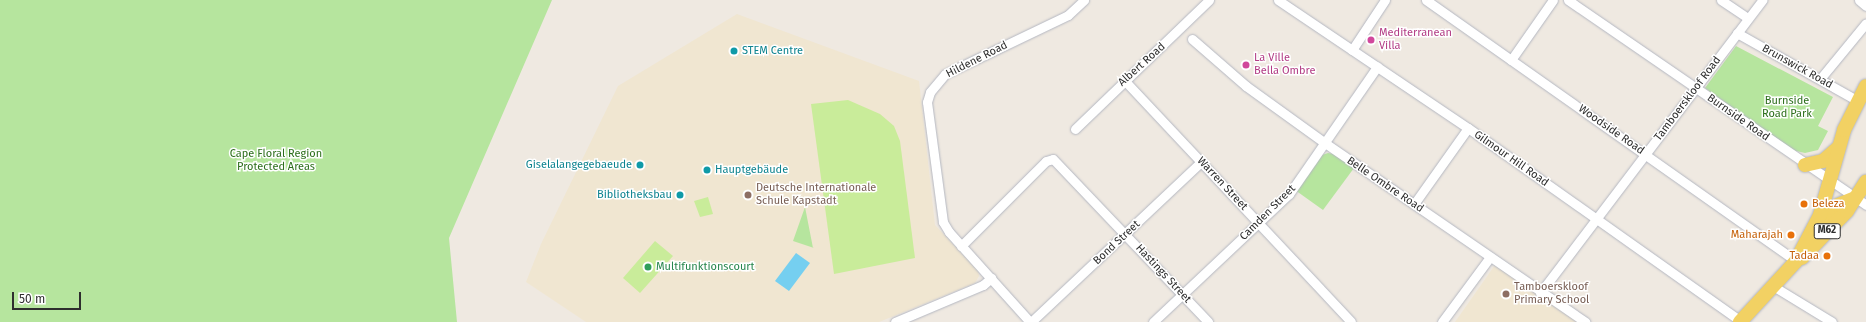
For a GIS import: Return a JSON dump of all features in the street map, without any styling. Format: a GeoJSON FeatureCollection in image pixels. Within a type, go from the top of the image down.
{"type":"FeatureCollection","features":[{"type":"Feature","properties":{"kind":"main road","name":"M62"},"geometry":{"type":"LineString","coordinates":[[1796,261],[1824,206],[1838,148],[1866,86]]}},
{"type":"Feature","properties":{"kind":"main road"},"geometry":{"type":"LineString","coordinates":[[1805,165],[1823,161],[1838,148]]}},
{"type":"Feature","properties":{"kind":"main road","name":"M62"},"geometry":{"type":"LineString","coordinates":[[1740,322],[1796,261],[1808,252],[1847,211],[1861,202],[1866,182]]}},
{"type":"Feature","properties":{"kind":"main road"},"geometry":{"type":"LineString","coordinates":[[1811,231],[1825,220],[1838,205],[1861,202]]}},
{"type":"Feature","properties":{"kind":"street","name":"Hildene Road"},"geometry":{"type":"LineString","coordinates":[[1031,322],[949,232],[942,218],[927,102],[930,92],[945,74],[1068,15],[1084,0]]}},
{"type":"Feature","properties":{"kind":"street","name":"Albert Road"},"geometry":{"type":"LineString","coordinates":[[1075,129],[1124,81],[1143,66],[1209,0]]}},
{"type":"Feature","properties":{"kind":"street","name":"Gilmour Hill Road"},"geometry":{"type":"LineString","coordinates":[[1278,0],[1468,128],[1740,322]]}},
{"type":"Feature","properties":{"kind":"street"},"geometry":{"type":"LineString","coordinates":[[1352,50],[1385,0]]}},
{"type":"Feature","properties":{"kind":"street","name":"Woodside Road"},"geometry":{"type":"LineString","coordinates":[[1426,0],[1647,154],[1796,261]]}},
{"type":"Feature","properties":{"kind":"street"},"geometry":{"type":"LineString","coordinates":[[1511,60],[1553,0]]}},
{"type":"Feature","properties":{"kind":"street","name":"Burnside Road"},"geometry":{"type":"LineString","coordinates":[[1568,0],[1805,165],[1861,202]]}},
{"type":"Feature","properties":{"kind":"street"},"geometry":{"type":"LineString","coordinates":[[1722,0],[1748,18]]}},
{"type":"Feature","properties":{"kind":"street","name":"Tamboerskloof Road"},"geometry":{"type":"LineString","coordinates":[[1540,293],[1647,154],[1762,0]]}},
{"type":"Feature","properties":{"kind":"street"},"geometry":{"type":"LineString","coordinates":[[1859,0],[1866,6]]}},
{"type":"Feature","properties":{"kind":"street"},"geometry":{"type":"LineString","coordinates":[[1820,79],[1866,23]]}},
{"type":"Feature","properties":{"kind":"street","name":"Brunswick Road"},"geometry":{"type":"LineString","coordinates":[[1737,33],[1858,101]]}},
{"type":"Feature","properties":{"kind":"street","name":"Belle Ombre Road"},"geometry":{"type":"LineString","coordinates":[[1192,40],[1246,86],[1325,144],[1584,322]]}},
{"type":"Feature","properties":{"kind":"street","name":"Camden Street"},"geometry":{"type":"LineString","coordinates":[[1153,322],[1289,194],[1377,67]]}},
{"type":"Feature","properties":{"kind":"street","name":"Warren Street"},"geometry":{"type":"LineString","coordinates":[[1124,81],[1351,322]]}},
{"type":"Feature","properties":{"kind":"street"},"geometry":{"type":"LineString","coordinates":[[1414,204],[1468,128]]}},
{"type":"Feature","properties":{"kind":"street","name":"Hastings Street"},"geometry":{"type":"LineString","coordinates":[[961,246],[1046,160],[1051,159],[1058,161],[1208,322]]}},
{"type":"Feature","properties":{"kind":"street","name":"Bond Street"},"geometry":{"type":"LineString","coordinates":[[1031,322],[1126,235],[1201,162]]}},
{"type":"Feature","properties":{"kind":"street"},"geometry":{"type":"LineString","coordinates":[[1442,322],[1490,257]]}},
{"type":"Feature","properties":{"kind":"street"},"geometry":{"type":"LineString","coordinates":[[895,322],[906,320],[983,285],[991,278]]}},
{"type":"Feature","properties":{"kind":"street"},"geometry":{"type":"LineString","coordinates":[[1773,286],[1832,322]]}},
{"type":"Feature","properties":{"kind":"shaded area","name":"Deutsche Internationale Schule Kapstadt"},"geometry":{"type":"Polygon","coordinates":[[[737,14],[919,81],[935,225],[978,271],[979,276],[975,283],[879,322],[586,322],[526,282],[541,244],[618,86],[737,14]]]}},
{"type":"Feature","properties":{"kind":"shaded area","name":"Tamboerskloof Primary School"},"geometry":{"type":"Polygon","coordinates":[[[1495,265],[1578,322],[1455,322],[1495,265]]]}},
{"type":"Feature","properties":{"kind":"green space","name":"Cape Floral Region Protected Areas"},"geometry":{"type":"Polygon","coordinates":[[[0,0],[552,0],[449,238],[457,322],[0,322],[0,0]]]}},
{"type":"Feature","properties":{"kind":"green space","name":"Burnside Road Park"},"geometry":{"type":"Polygon","coordinates":[[[1736,46],[1833,97],[1818,126],[1828,131],[1818,150],[1805,153],[1792,150],[1705,88],[1736,46]]]}},
{"type":"Feature","properties":{"kind":"green space"},"geometry":{"type":"Polygon","coordinates":[[[848,100],[880,114],[894,126],[900,141],[915,258],[834,274],[811,104],[848,100]]]}},
{"type":"Feature","properties":{"kind":"green space"},"geometry":{"type":"Polygon","coordinates":[[[1328,153],[1334,154],[1354,168],[1323,210],[1295,190],[1322,155],[1328,153]]]}},
{"type":"Feature","properties":{"kind":"green space"},"geometry":{"type":"Polygon","coordinates":[[[708,197],[713,214],[700,217],[694,201],[708,197]]]}},
{"type":"Feature","properties":{"kind":"green space"},"geometry":{"type":"Polygon","coordinates":[[[805,207],[813,248],[793,241],[805,207]]]}},
{"type":"Feature","properties":{"kind":"green space","name":"Multifunktionscourt"},"geometry":{"type":"Polygon","coordinates":[[[655,241],[673,256],[640,293],[623,278],[655,241]]]}},
{"type":"Feature","properties":{"kind":"water"},"geometry":{"type":"Polygon","coordinates":[[[796,253],[810,263],[789,291],[775,281],[796,253]]]}},
{"type":"Feature","properties":{"kind":"place","name":"Mediterranean Villa"},"geometry":{"type":"Point","coordinates":[1371,40]}},
{"type":"Feature","properties":{"kind":"place","name":"STEM Centre"},"geometry":{"type":"Point","coordinates":[734,51]}},
{"type":"Feature","properties":{"kind":"place","name":"La Ville Bella Ombre"},"geometry":{"type":"Point","coordinates":[1246,65]}},
{"type":"Feature","properties":{"kind":"place","name":"Giselalangegebaeude"},"geometry":{"type":"Point","coordinates":[640,165]}},
{"type":"Feature","properties":{"kind":"place","name":"Hauptgebäude"},"geometry":{"type":"Point","coordinates":[707,170]}},
{"type":"Feature","properties":{"kind":"place","name":"Bibliotheksbau"},"geometry":{"type":"Point","coordinates":[680,195]}},
{"type":"Feature","properties":{"kind":"place","name":"Deutsche Internationale Schule Kapstadt"},"geometry":{"type":"Point","coordinates":[748,195]}},
{"type":"Feature","properties":{"kind":"place","name":"Beleza"},"geometry":{"type":"Point","coordinates":[1804,204]}},
{"type":"Feature","properties":{"kind":"place","name":"Maharajah"},"geometry":{"type":"Point","coordinates":[1791,235]}},
{"type":"Feature","properties":{"kind":"place","name":"Tadaa"},"geometry":{"type":"Point","coordinates":[1827,256]}},
{"type":"Feature","properties":{"kind":"place","name":"Multifunktionscourt"},"geometry":{"type":"Point","coordinates":[648,267]}},
{"type":"Feature","properties":{"kind":"place","name":"Tamboerskloof Primary School"},"geometry":{"type":"Point","coordinates":[1506,294]}}]}
